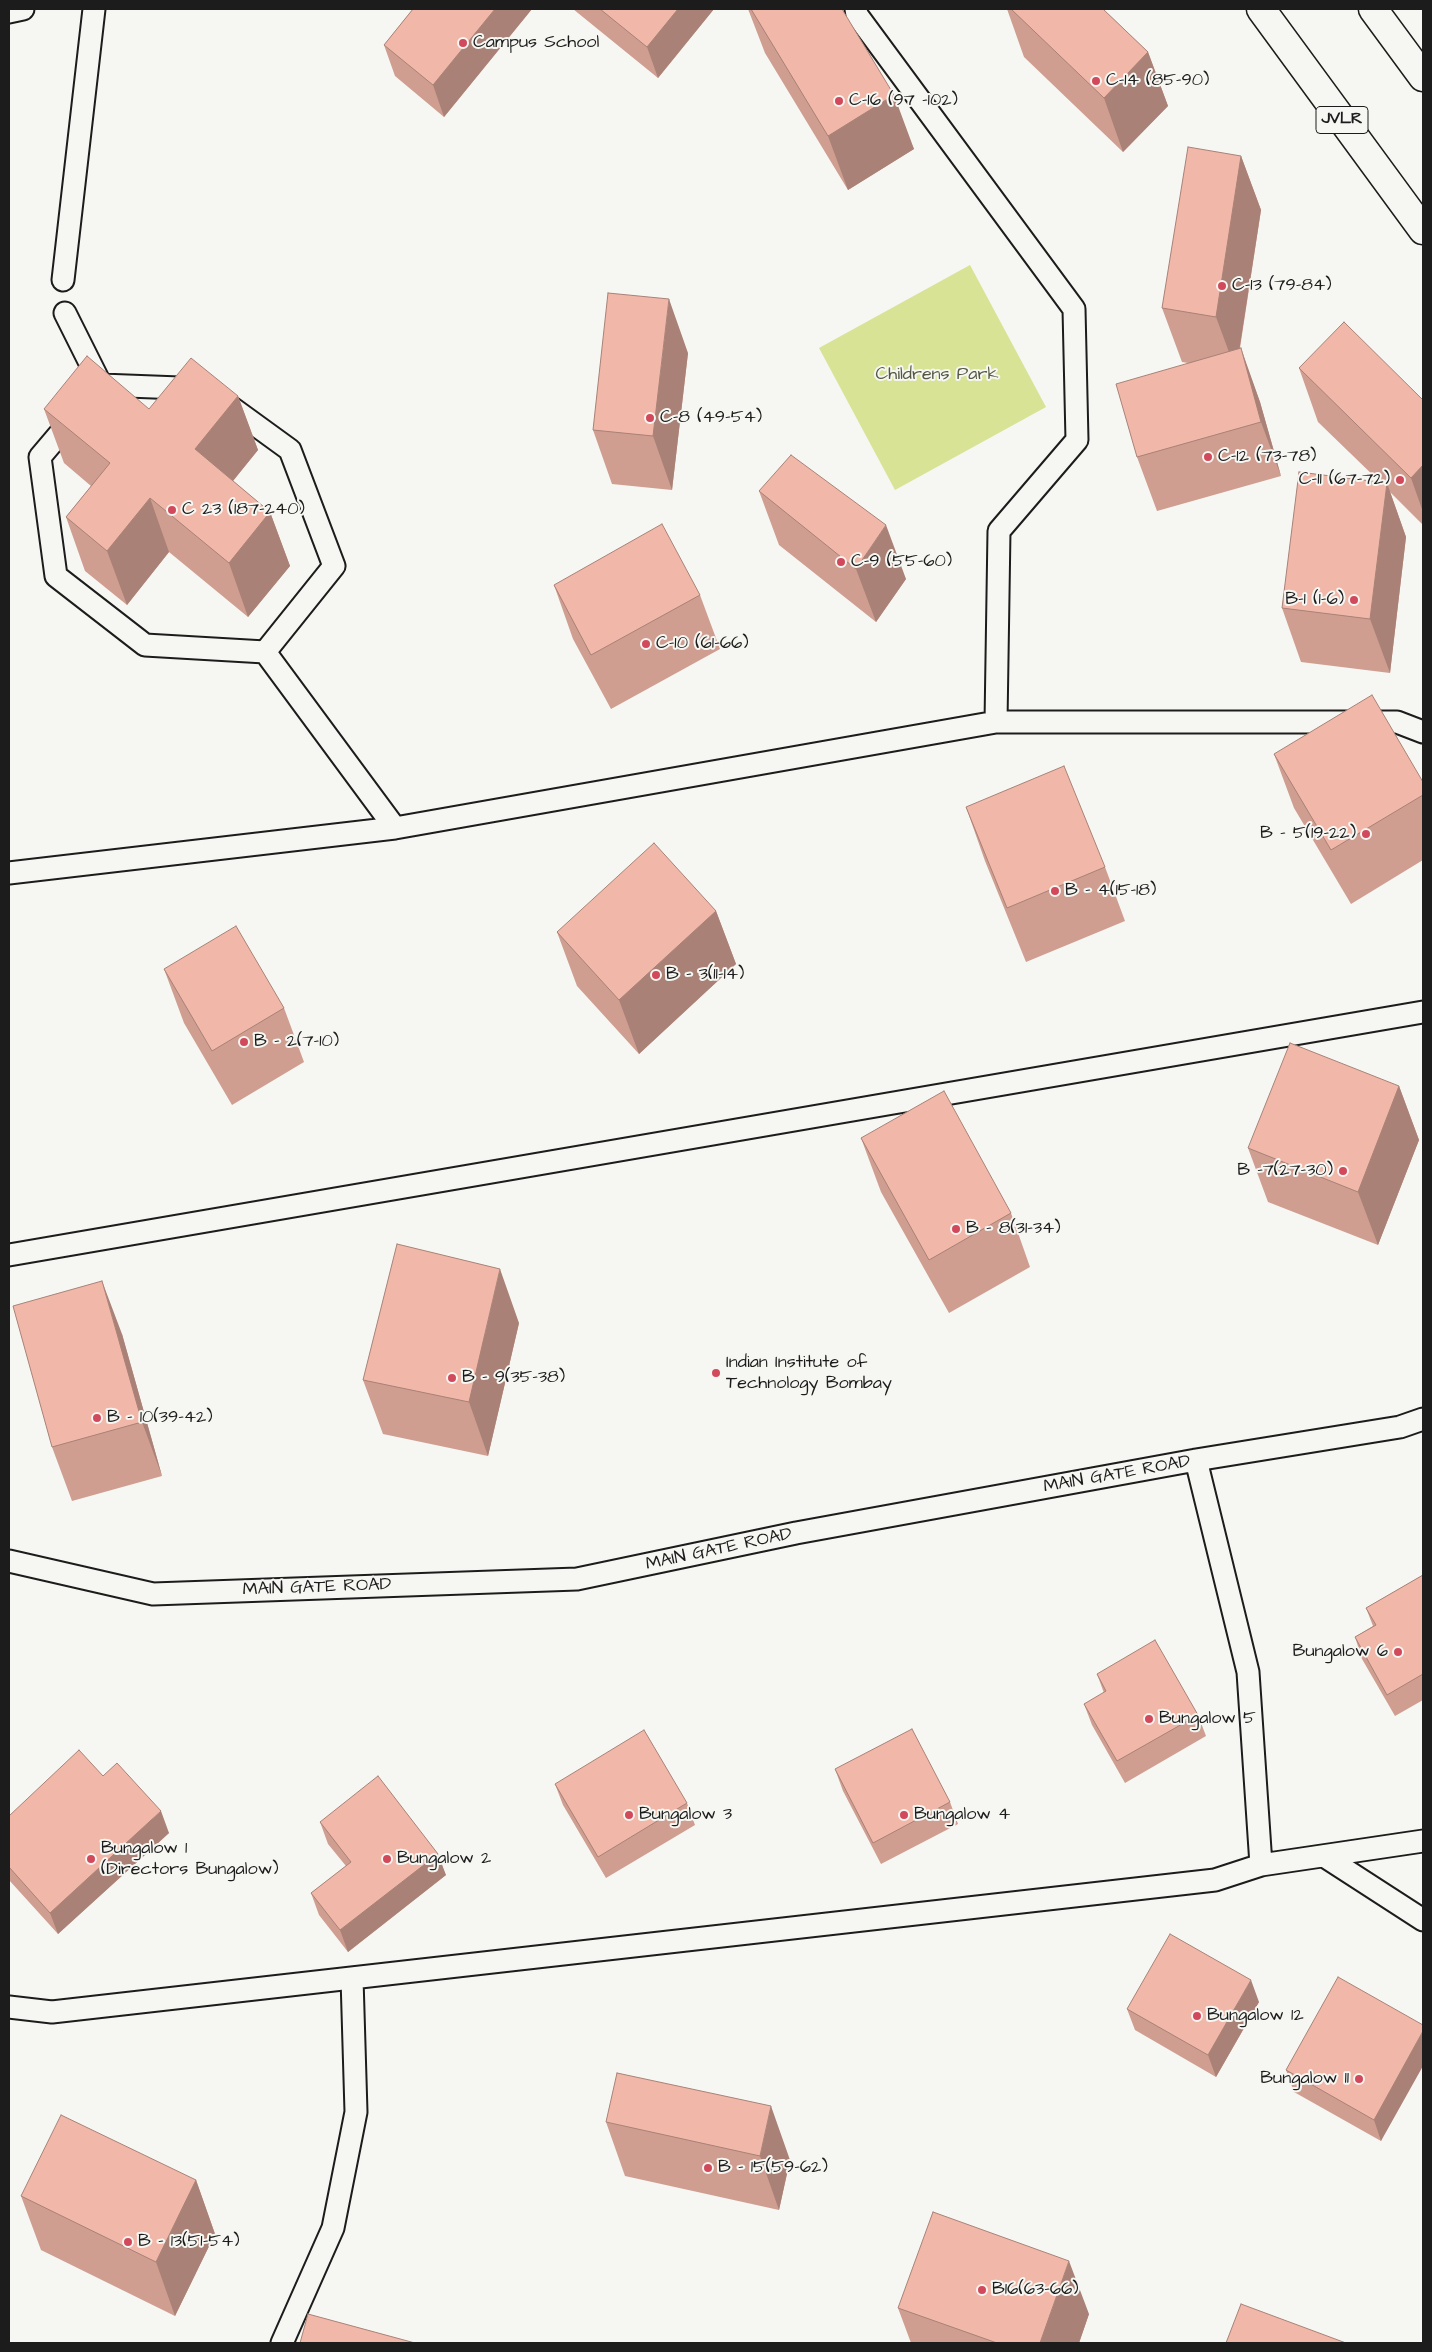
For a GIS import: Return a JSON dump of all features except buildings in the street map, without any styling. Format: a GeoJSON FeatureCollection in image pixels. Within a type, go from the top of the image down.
{"type":"FeatureCollection","features":[{"type":"Feature","properties":{"kind":"main road","name":"JVLR"},"geometry":{"type":"LineString","coordinates":[[1261,9],[1423,230]]}},
{"type":"Feature","properties":{"kind":"main road"},"geometry":{"type":"LineString","coordinates":[[1374,9],[1423,76]]}},
{"type":"Feature","properties":{"kind":"lane"},"geometry":{"type":"LineString","coordinates":[[9,12],[23,9]]}},
{"type":"Feature","properties":{"kind":"lane"},"geometry":{"type":"LineString","coordinates":[[63,280],[94,9]]}},
{"type":"Feature","properties":{"kind":"lane"},"geometry":{"type":"LineString","coordinates":[[856,9],[857,15],[1074,309],[1077,440],[999,531],[996,722]]}},
{"type":"Feature","properties":{"kind":"lane"},"geometry":{"type":"LineString","coordinates":[[65,313],[101,385]]}},
{"type":"Feature","properties":{"kind":"lane"},"geometry":{"type":"LineString","coordinates":[[101,385],[40,457],[56,576],[145,645],[265,652]]}},
{"type":"Feature","properties":{"kind":"lane"},"geometry":{"type":"LineString","coordinates":[[101,385],[206,389],[290,450],[334,566],[265,652]]}},
{"type":"Feature","properties":{"kind":"lane"},"geometry":{"type":"LineString","coordinates":[[265,652],[395,828]]}},
{"type":"Feature","properties":{"kind":"lane"},"geometry":{"type":"LineString","coordinates":[[9,873],[395,828],[996,722],[1397,722],[1423,732]]}},
{"type":"Feature","properties":{"kind":"lane"},"geometry":{"type":"LineString","coordinates":[[9,1255],[1423,1012]]}},
{"type":"Feature","properties":{"kind":"lane","name":"MAIN GATE ROAD"},"geometry":{"type":"LineString","coordinates":[[9,1560],[153,1594],[578,1579],[796,1534],[1196,1460],[1400,1427],[1423,1419]]}},
{"type":"Feature","properties":{"kind":"lane"},"geometry":{"type":"LineString","coordinates":[[1196,1460],[1248,1672],[1261,1865]]}},
{"type":"Feature","properties":{"kind":"lane"},"geometry":{"type":"LineString","coordinates":[[9,2007],[52,2012],[1215,1880],[1261,1865],[1423,1840]]}},
{"type":"Feature","properties":{"kind":"lane"},"geometry":{"type":"LineString","coordinates":[[1324,1856],[1423,1920]]}},
{"type":"Feature","properties":{"kind":"lane"},"geometry":{"type":"LineString","coordinates":[[282,2343],[333,2228],[356,2112],[352,1978]]}},
{"type":"Feature","properties":{"kind":"green space","name":"Childrens Park"},"geometry":{"type":"Polygon","coordinates":[[[970,265],[1046,407],[895,490],[819,348],[970,265]]]}},
{"type":"Feature","properties":{"kind":"place","name":"Campus School"},"geometry":{"type":"Point","coordinates":[463,43]}},
{"type":"Feature","properties":{"kind":"place","name":"C-14 (85-90)"},"geometry":{"type":"Point","coordinates":[1096,81]}},
{"type":"Feature","properties":{"kind":"place","name":"C-16 (97 -102)"},"geometry":{"type":"Point","coordinates":[839,101]}},
{"type":"Feature","properties":{"kind":"place","name":"C-13 (79-84)"},"geometry":{"type":"Point","coordinates":[1222,286]}},
{"type":"Feature","properties":{"kind":"place","name":"C-8 (49-54)"},"geometry":{"type":"Point","coordinates":[650,418]}},
{"type":"Feature","properties":{"kind":"place","name":"C-12 (73-78)"},"geometry":{"type":"Point","coordinates":[1208,457]}},
{"type":"Feature","properties":{"kind":"place","name":"C-11 (67-72)"},"geometry":{"type":"Point","coordinates":[1400,480]}},
{"type":"Feature","properties":{"kind":"place","name":"C 23 (187-240)"},"geometry":{"type":"Point","coordinates":[172,510]}},
{"type":"Feature","properties":{"kind":"place","name":"C-9 (55-60)"},"geometry":{"type":"Point","coordinates":[841,562]}},
{"type":"Feature","properties":{"kind":"place","name":"B-1 (1-6)"},"geometry":{"type":"Point","coordinates":[1354,600]}},
{"type":"Feature","properties":{"kind":"place","name":"C-10 (61-66)"},"geometry":{"type":"Point","coordinates":[646,644]}},
{"type":"Feature","properties":{"kind":"place","name":"B - 5(19-22)"},"geometry":{"type":"Point","coordinates":[1366,834]}},
{"type":"Feature","properties":{"kind":"place","name":"B - 4(15-18)"},"geometry":{"type":"Point","coordinates":[1055,891]}},
{"type":"Feature","properties":{"kind":"place","name":"B - 3(11-14)"},"geometry":{"type":"Point","coordinates":[656,975]}},
{"type":"Feature","properties":{"kind":"place","name":"B - 2(7-10)"},"geometry":{"type":"Point","coordinates":[244,1042]}},
{"type":"Feature","properties":{"kind":"place","name":"B -7(27-30)"},"geometry":{"type":"Point","coordinates":[1343,1171]}},
{"type":"Feature","properties":{"kind":"place","name":"B - 8(31-34)"},"geometry":{"type":"Point","coordinates":[956,1229]}},
{"type":"Feature","properties":{"kind":"place","name":"Indian Institute of Technology Bombay"},"geometry":{"type":"Point","coordinates":[716,1373]}},
{"type":"Feature","properties":{"kind":"place","name":"B - 9(35-38)"},"geometry":{"type":"Point","coordinates":[452,1378]}},
{"type":"Feature","properties":{"kind":"place","name":"B - 10(39-42)"},"geometry":{"type":"Point","coordinates":[97,1418]}},
{"type":"Feature","properties":{"kind":"place","name":"Bungalow 6"},"geometry":{"type":"Point","coordinates":[1398,1652]}},
{"type":"Feature","properties":{"kind":"place","name":"Bungalow 5"},"geometry":{"type":"Point","coordinates":[1149,1719]}},
{"type":"Feature","properties":{"kind":"place","name":"Bungalow 3"},"geometry":{"type":"Point","coordinates":[629,1815]}},
{"type":"Feature","properties":{"kind":"place","name":"Bungalow 4"},"geometry":{"type":"Point","coordinates":[904,1815]}},
{"type":"Feature","properties":{"kind":"place","name":"Bungalow 1 (Directors Bungalow)"},"geometry":{"type":"Point","coordinates":[91,1859]}},
{"type":"Feature","properties":{"kind":"place","name":"Bungalow 2"},"geometry":{"type":"Point","coordinates":[387,1859]}},
{"type":"Feature","properties":{"kind":"place","name":"Bungalow 12"},"geometry":{"type":"Point","coordinates":[1197,2016]}},
{"type":"Feature","properties":{"kind":"place","name":"Bungalow 11"},"geometry":{"type":"Point","coordinates":[1359,2079]}},
{"type":"Feature","properties":{"kind":"place","name":"B - 15(59-62)"},"geometry":{"type":"Point","coordinates":[708,2168]}},
{"type":"Feature","properties":{"kind":"place","name":"B - 13(51-54)"},"geometry":{"type":"Point","coordinates":[128,2242]}},
{"type":"Feature","properties":{"kind":"place","name":"B16(63-66)"},"geometry":{"type":"Point","coordinates":[982,2290]}}]}
